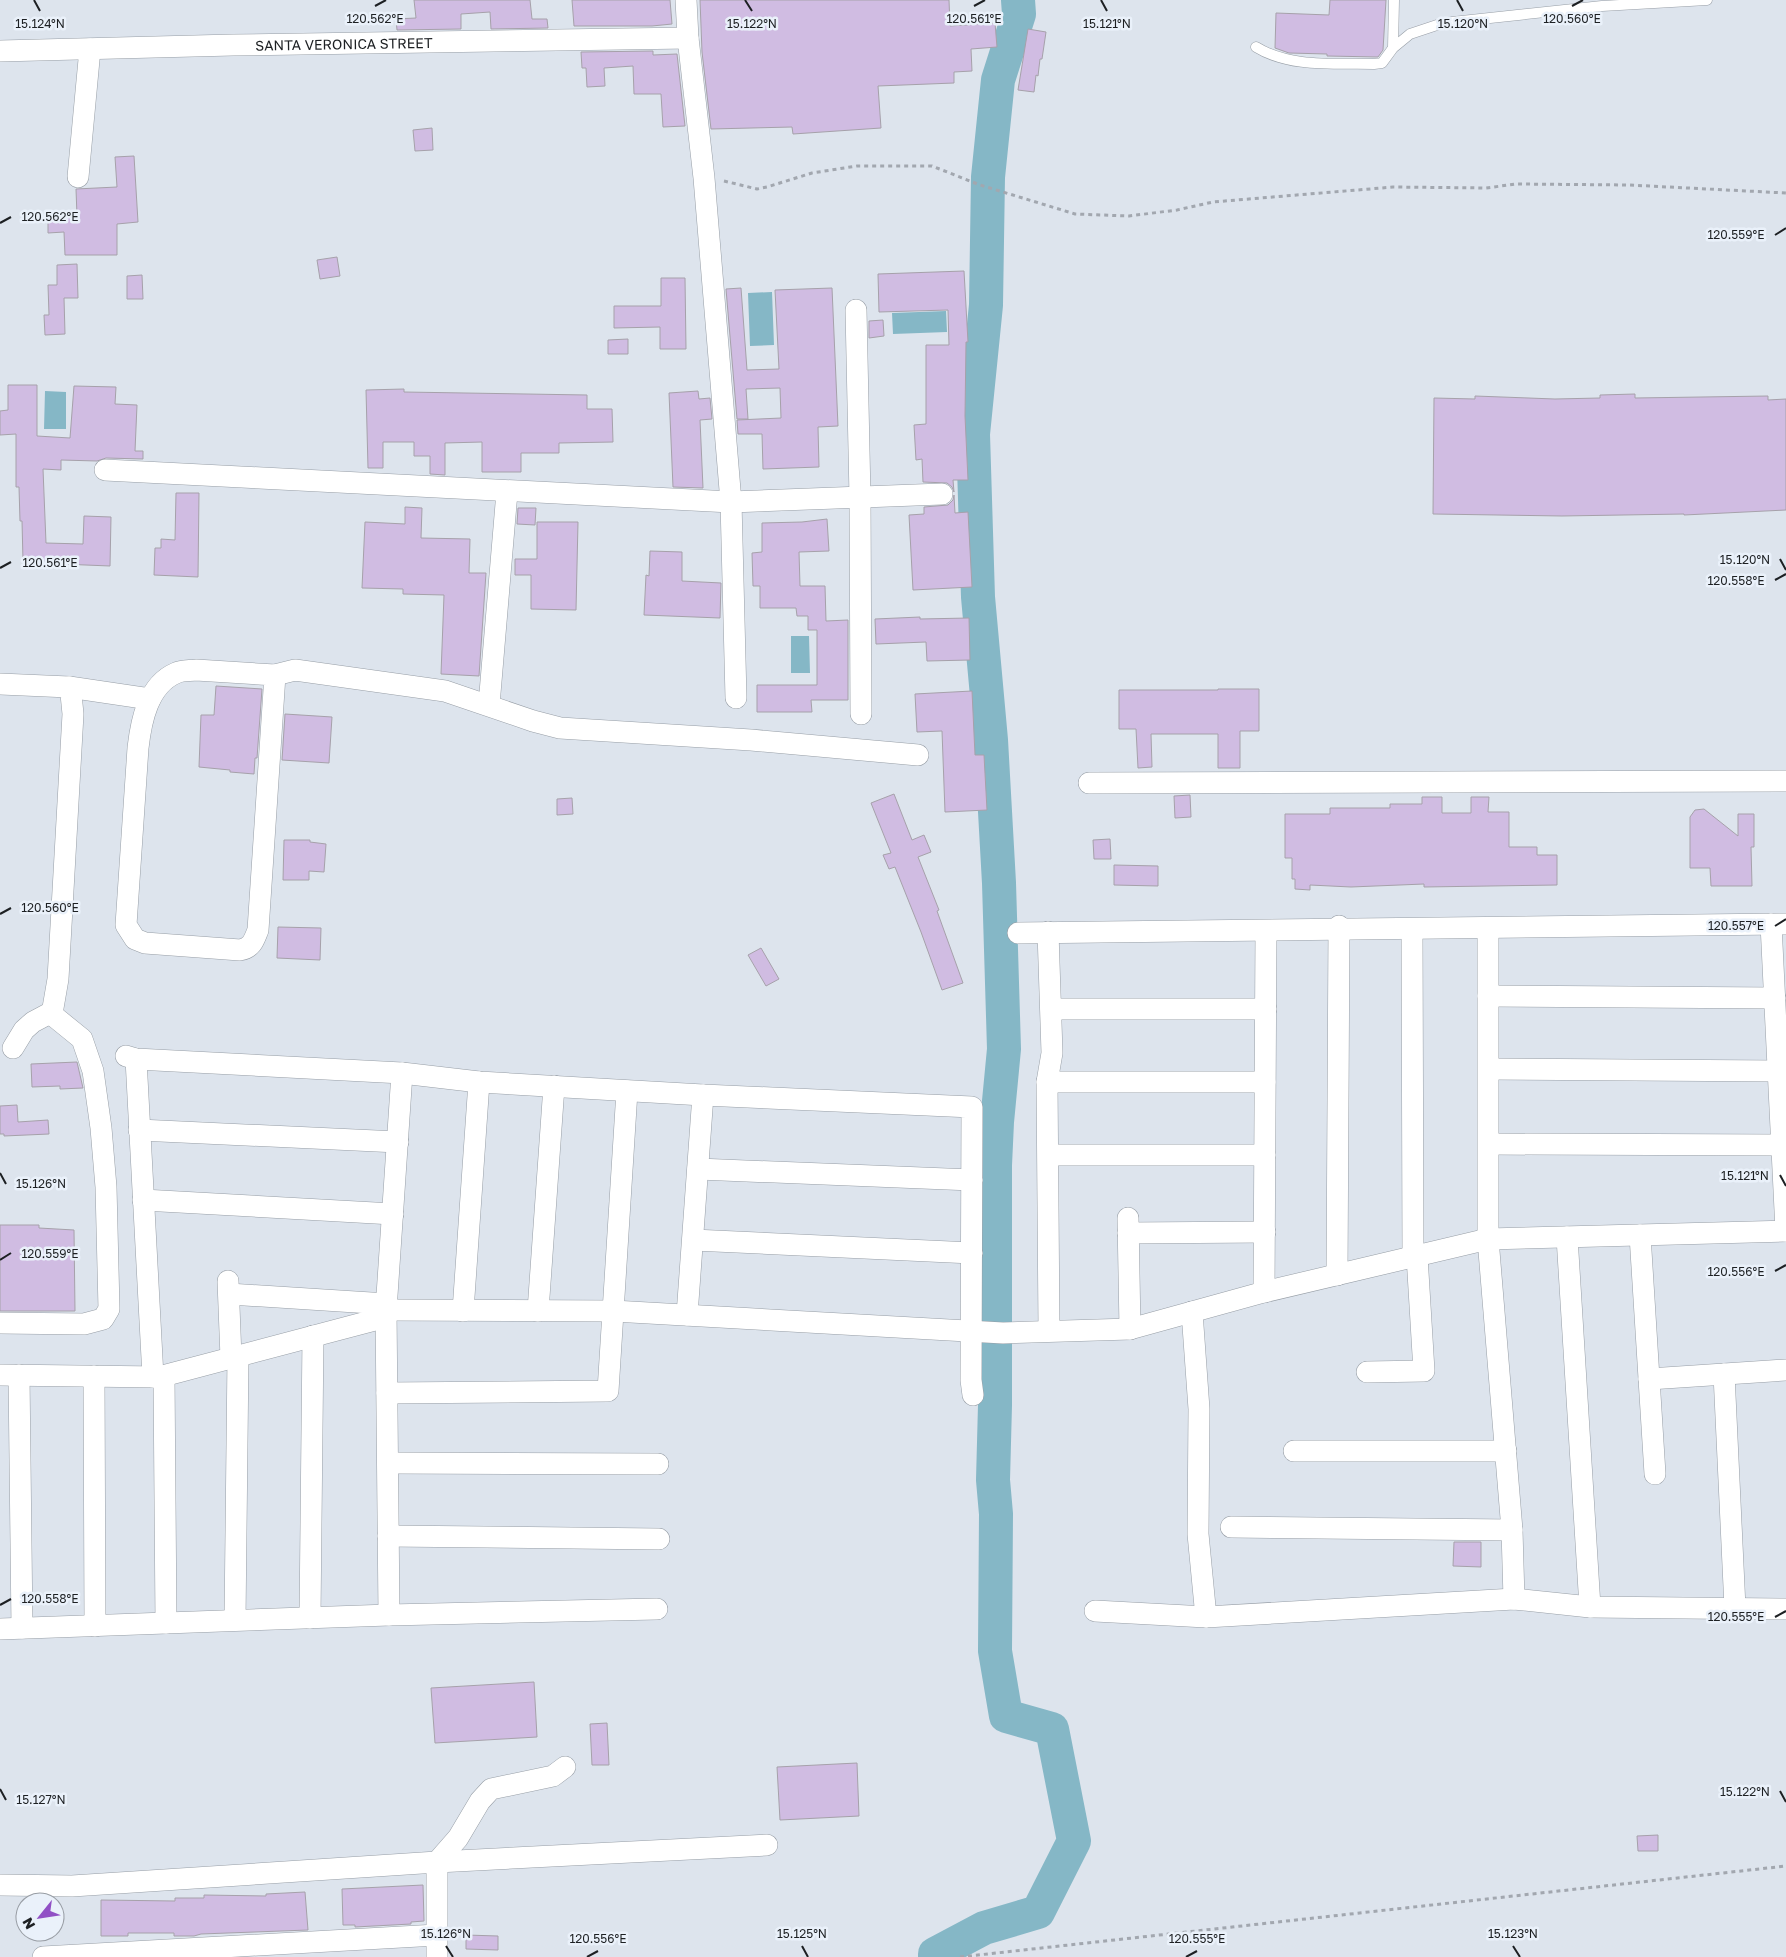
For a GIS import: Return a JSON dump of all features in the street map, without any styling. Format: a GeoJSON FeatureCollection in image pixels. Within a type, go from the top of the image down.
{"type":"FeatureCollection","features":[{"type":"Feature","properties":{"kind":"street"},"geometry":{"type":"LineString","coordinates":[[686,0],[688,38],[704,178],[731,502],[736,698]]}},
{"type":"Feature","properties":{"kind":"street","name":"SANTA VERONICA STREET"},"geometry":{"type":"LineString","coordinates":[[0,51],[688,38]]}},
{"type":"Feature","properties":{"kind":"street"},"geometry":{"type":"LineString","coordinates":[[78,177],[90,49]]}},
{"type":"Feature","properties":{"kind":"street"},"geometry":{"type":"LineString","coordinates":[[856,310],[860,497],[861,714]]}},
{"type":"Feature","properties":{"kind":"street"},"geometry":{"type":"LineString","coordinates":[[105,470],[731,502],[942,494]]}},
{"type":"Feature","properties":{"kind":"street"},"geometry":{"type":"LineString","coordinates":[[488,705],[507,492]]}},
{"type":"Feature","properties":{"kind":"street"},"geometry":{"type":"LineString","coordinates":[[274,675],[258,930],[254,941],[250,947],[240,950],[145,943],[135,939],[126,925],[141,723],[150,699],[164,681],[177,672],[196,670],[274,675],[295,670],[445,691],[533,721],[560,728],[751,740],[918,755]]}},
{"type":"Feature","properties":{"kind":"street"},"geometry":{"type":"LineString","coordinates":[[0,684],[69,687],[150,699]]}},
{"type":"Feature","properties":{"kind":"street"},"geometry":{"type":"LineString","coordinates":[[13,1048],[24,1030],[33,1022],[50,1014],[53,1008],[58,969],[72,714],[69,687]]}},
{"type":"Feature","properties":{"kind":"street"},"geometry":{"type":"LineString","coordinates":[[1089,783],[1786,781]]}},
{"type":"Feature","properties":{"kind":"street"},"geometry":{"type":"LineString","coordinates":[[235,1620],[235,1357],[228,1287],[386,1311],[613,1311],[1003,1333],[1130,1328],[1264,1292],[1488,1239],[1786,1231],[1784,1152],[1774,998],[1779,924],[1018,933]]}},
{"type":"Feature","properties":{"kind":"street"},"geometry":{"type":"LineString","coordinates":[[1338,1275],[1339,928]]}},
{"type":"Feature","properties":{"kind":"street"},"geometry":{"type":"LineString","coordinates":[[1488,928],[1488,1239],[1512,1530],[1514,1599]]}},
{"type":"Feature","properties":{"kind":"street"},"geometry":{"type":"LineString","coordinates":[[1367,1372],[1424,1372],[1415,1257],[1412,929]]}},
{"type":"Feature","properties":{"kind":"street"},"geometry":{"type":"LineString","coordinates":[[1264,1292],[1266,931]]}},
{"type":"Feature","properties":{"kind":"street"},"geometry":{"type":"LineString","coordinates":[[1048,932],[1052,1053],[1047,1082],[1049,1330]]}},
{"type":"Feature","properties":{"kind":"street"},"geometry":{"type":"LineString","coordinates":[[1488,996],[1774,998]]}},
{"type":"Feature","properties":{"kind":"street"},"geometry":{"type":"LineString","coordinates":[[1051,1009],[1266,1008]]}},
{"type":"Feature","properties":{"kind":"street"},"geometry":{"type":"LineString","coordinates":[[0,1324],[84,1324],[103,1319],[109,1309],[106,1187],[101,1128],[93,1071],[82,1039],[50,1014]]}},
{"type":"Feature","properties":{"kind":"street"},"geometry":{"type":"LineString","coordinates":[[166,1623],[159,1376],[143,1200],[139,1130],[131,1058],[402,1073],[479,1082],[627,1091],[972,1107],[972,1253],[977,1332],[972,1395]]}},
{"type":"Feature","properties":{"kind":"street"},"geometry":{"type":"LineString","coordinates":[[1489,1069],[1778,1071]]}},
{"type":"Feature","properties":{"kind":"street"},"geometry":{"type":"LineString","coordinates":[[389,1615],[386,1311],[402,1073]]}},
{"type":"Feature","properties":{"kind":"street"},"geometry":{"type":"LineString","coordinates":[[464,1310],[479,1082]]}},
{"type":"Feature","properties":{"kind":"street"},"geometry":{"type":"LineString","coordinates":[[1047,1082],[1266,1082]]}},
{"type":"Feature","properties":{"kind":"street"},"geometry":{"type":"LineString","coordinates":[[538,1311],[554,1086]]}},
{"type":"Feature","properties":{"kind":"street"},"geometry":{"type":"LineString","coordinates":[[387,1393],[608,1391],[627,1091]]}},
{"type":"Feature","properties":{"kind":"street"},"geometry":{"type":"LineString","coordinates":[[687,1315],[703,1095]]}},
{"type":"Feature","properties":{"kind":"street"},"geometry":{"type":"LineString","coordinates":[[139,1130],[398,1142]]}},
{"type":"Feature","properties":{"kind":"street"},"geometry":{"type":"LineString","coordinates":[[1489,1144],[1784,1152]]}},
{"type":"Feature","properties":{"kind":"street"},"geometry":{"type":"LineString","coordinates":[[1048,1154],[1265,1155]]}},
{"type":"Feature","properties":{"kind":"street"},"geometry":{"type":"LineString","coordinates":[[698,1169],[972,1180]]}},
{"type":"Feature","properties":{"kind":"street"},"geometry":{"type":"LineString","coordinates":[[143,1200],[393,1214]]}},
{"type":"Feature","properties":{"kind":"street"},"geometry":{"type":"LineString","coordinates":[[1130,1328],[1128,1225],[1265,1232]]}},
{"type":"Feature","properties":{"kind":"street"},"geometry":{"type":"LineString","coordinates":[[1640,1235],[1655,1474]]}},
{"type":"Feature","properties":{"kind":"street"},"geometry":{"type":"LineString","coordinates":[[1567,1237],[1590,1607]]}},
{"type":"Feature","properties":{"kind":"street"},"geometry":{"type":"LineString","coordinates":[[693,1240],[972,1253]]}},
{"type":"Feature","properties":{"kind":"street"},"geometry":{"type":"LineString","coordinates":[[22,1628],[10,1375],[159,1376],[313,1336],[386,1311]]}},
{"type":"Feature","properties":{"kind":"street"},"geometry":{"type":"LineString","coordinates":[[1192,1312],[1199,1409],[1198,1534],[1206,1618]]}},
{"type":"Feature","properties":{"kind":"street"},"geometry":{"type":"LineString","coordinates":[[310,1618],[313,1336]]}},
{"type":"Feature","properties":{"kind":"street"},"geometry":{"type":"LineString","coordinates":[[1649,1379],[1786,1370]]}},
{"type":"Feature","properties":{"kind":"street"},"geometry":{"type":"LineString","coordinates":[[1724,1374],[1735,1608]]}},
{"type":"Feature","properties":{"kind":"street"},"geometry":{"type":"LineString","coordinates":[[94,1376],[95,1626]]}},
{"type":"Feature","properties":{"kind":"street"},"geometry":{"type":"LineString","coordinates":[[1294,1452],[1506,1451]]}},
{"type":"Feature","properties":{"kind":"street"},"geometry":{"type":"LineString","coordinates":[[388,1463],[658,1464]]}},
{"type":"Feature","properties":{"kind":"street"},"geometry":{"type":"LineString","coordinates":[[1231,1527],[1512,1530]]}},
{"type":"Feature","properties":{"kind":"street"},"geometry":{"type":"LineString","coordinates":[[388,1536],[659,1539]]}},
{"type":"Feature","properties":{"kind":"street"},"geometry":{"type":"LineString","coordinates":[[1095,1611],[1206,1618],[1514,1599],[1590,1607],[1786,1609]]}},
{"type":"Feature","properties":{"kind":"street"},"geometry":{"type":"LineString","coordinates":[[0,1629],[389,1615],[657,1608]]}},
{"type":"Feature","properties":{"kind":"street"},"geometry":{"type":"LineString","coordinates":[[437,1957],[437,1862],[458,1838],[480,1801],[490,1789],[553,1776],[565,1767]]}},
{"type":"Feature","properties":{"kind":"street"},"geometry":{"type":"LineString","coordinates":[[0,1885],[72,1886],[437,1862],[767,1845]]}},
{"type":"Feature","properties":{"kind":"street"},"geometry":{"type":"LineString","coordinates":[[43,1957],[261,1951],[437,1935]]}},
{"type":"Feature","properties":{"kind":"lane"},"geometry":{"type":"LineString","coordinates":[[1393,48],[1394,0]]}},
{"type":"Feature","properties":{"kind":"lane"},"geometry":{"type":"LineString","coordinates":[[1256,47],[1270,56],[1299,62],[1374,64],[1382,63],[1393,48],[1410,34],[1443,23],[1602,6],[1707,0]]}},
{"type":"Feature","properties":{"kind":"path"},"geometry":{"type":"LineString","coordinates":[[704,178],[757,189],[812,173],[856,166],[932,166],[980,185],[1075,214],[1128,216],[1177,210],[1212,202],[1393,187],[1486,188],[1516,184],[1629,184],[1786,193]]}},
{"type":"Feature","properties":{"kind":"path"},"geometry":{"type":"LineString","coordinates":[[960,1957],[1786,1866]]}},
{"type":"Feature","properties":{"kind":"water"},"geometry":{"type":"Polygon","coordinates":[[[772,292],[774,345],[750,346],[748,293],[772,292]]]}},
{"type":"Feature","properties":{"kind":"water"},"geometry":{"type":"Polygon","coordinates":[[[946,311],[947,332],[893,334],[892,313],[946,311]]]}},
{"type":"Feature","properties":{"kind":"water"},"geometry":{"type":"Polygon","coordinates":[[[45,391],[66,392],[66,429],[44,429],[45,391]]]}},
{"type":"Feature","properties":{"kind":"water"},"geometry":{"type":"Polygon","coordinates":[[[791,636],[809,636],[810,673],[791,673],[791,636]]]}},
{"type":"Feature","properties":{"kind":"building"},"geometry":{"type":"Polygon","coordinates":[[[414,0],[530,0],[532,19],[547,19],[548,28],[491,29],[490,12],[461,14],[461,29],[397,30],[396,19],[416,18],[414,0]]]}},
{"type":"Feature","properties":{"kind":"building"},"geometry":{"type":"Polygon","coordinates":[[[572,0],[670,0],[672,24],[652,26],[574,26],[572,0]]]}},
{"type":"Feature","properties":{"kind":"building"},"geometry":{"type":"Polygon","coordinates":[[[700,0],[949,0],[950,26],[995,23],[997,47],[971,49],[972,71],[954,72],[954,83],[878,86],[881,128],[793,134],[792,127],[711,129],[702,52],[700,0]]]}},
{"type":"Feature","properties":{"kind":"building"},"geometry":{"type":"Polygon","coordinates":[[[1330,0],[1386,0],[1383,50],[1378,57],[1289,53],[1275,48],[1276,13],[1329,15],[1330,0]]]}},
{"type":"Feature","properties":{"kind":"building"},"geometry":{"type":"Polygon","coordinates":[[[1028,29],[1046,32],[1034,92],[1018,90],[1028,29]]]}},
{"type":"Feature","properties":{"kind":"building"},"geometry":{"type":"Polygon","coordinates":[[[653,51],[653,55],[677,54],[685,126],[663,127],[661,94],[634,94],[633,66],[604,68],[605,86],[587,87],[586,68],[582,68],[581,52],[653,51]]]}},
{"type":"Feature","properties":{"kind":"building"},"geometry":{"type":"Polygon","coordinates":[[[432,128],[433,150],[415,151],[413,130],[432,128]]]}},
{"type":"Feature","properties":{"kind":"building"},"geometry":{"type":"Polygon","coordinates":[[[134,156],[138,222],[117,224],[117,255],[65,255],[64,232],[48,233],[48,216],[77,216],[76,189],[117,187],[115,157],[134,156]]]}},
{"type":"Feature","properties":{"kind":"building"},"geometry":{"type":"Polygon","coordinates":[[[337,257],[340,276],[320,279],[317,260],[337,257]]]}},
{"type":"Feature","properties":{"kind":"building"},"geometry":{"type":"Polygon","coordinates":[[[77,264],[78,298],[64,298],[65,334],[45,335],[44,315],[49,315],[48,285],[57,285],[57,265],[77,264]]]}},
{"type":"Feature","properties":{"kind":"building"},"geometry":{"type":"Polygon","coordinates":[[[964,271],[968,342],[966,342],[965,416],[968,480],[953,480],[954,492],[947,483],[923,482],[922,459],[916,460],[914,425],[926,424],[926,345],[949,345],[948,310],[879,312],[878,274],[964,271]]]}},
{"type":"Feature","properties":{"kind":"building"},"geometry":{"type":"Polygon","coordinates":[[[142,275],[143,299],[127,299],[127,276],[142,275]]]}},
{"type":"Feature","properties":{"kind":"building"},"geometry":{"type":"Polygon","coordinates":[[[661,278],[685,278],[686,349],[660,349],[660,327],[614,328],[614,306],[661,306],[661,278]]]}},
{"type":"Feature","properties":{"kind":"building"},"geometry":{"type":"Polygon","coordinates":[[[741,288],[747,370],[779,369],[775,290],[832,288],[838,426],[818,427],[819,467],[763,469],[762,434],[738,434],[737,420],[781,418],[780,388],[746,389],[748,419],[737,419],[726,289],[741,288]]]}},
{"type":"Feature","properties":{"kind":"building"},"geometry":{"type":"Polygon","coordinates":[[[883,320],[884,336],[869,338],[869,321],[883,320]]]}},
{"type":"Feature","properties":{"kind":"building"},"geometry":{"type":"Polygon","coordinates":[[[628,339],[628,354],[608,354],[608,340],[628,339]]]}},
{"type":"Feature","properties":{"kind":"building"},"geometry":{"type":"Polygon","coordinates":[[[8,385],[37,385],[37,436],[70,438],[74,386],[116,387],[115,404],[137,405],[135,451],[143,451],[143,459],[61,460],[61,470],[43,469],[46,543],[83,544],[84,516],[111,517],[110,566],[61,564],[61,561],[23,561],[19,487],[16,487],[16,434],[0,435],[0,411],[8,410],[8,385]]]}},
{"type":"Feature","properties":{"kind":"building"},"geometry":{"type":"Polygon","coordinates":[[[404,389],[404,392],[587,395],[587,409],[612,409],[613,442],[559,443],[559,453],[521,453],[521,472],[482,472],[482,442],[445,443],[445,475],[430,474],[430,456],[414,456],[414,442],[383,442],[383,468],[368,468],[366,390],[404,389]]]}},
{"type":"Feature","properties":{"kind":"building"},"geometry":{"type":"Polygon","coordinates":[[[698,391],[699,399],[710,398],[712,419],[700,420],[703,488],[673,487],[669,393],[698,391]]]}},
{"type":"Feature","properties":{"kind":"building"},"geometry":{"type":"Polygon","coordinates":[[[1635,394],[1635,398],[1768,396],[1768,400],[1786,399],[1786,510],[1684,515],[1433,514],[1434,398],[1475,399],[1475,396],[1555,399],[1600,398],[1600,395],[1635,394]]]}},
{"type":"Feature","properties":{"kind":"building"},"geometry":{"type":"Polygon","coordinates":[[[176,493],[199,493],[198,577],[154,575],[155,548],[161,548],[161,539],[175,540],[176,493]]]}},
{"type":"Feature","properties":{"kind":"building"},"geometry":{"type":"Polygon","coordinates":[[[954,495],[955,513],[968,512],[972,587],[913,590],[909,515],[924,514],[924,507],[948,505],[953,500],[954,495]]]}},
{"type":"Feature","properties":{"kind":"building"},"geometry":{"type":"Polygon","coordinates":[[[405,507],[422,508],[421,538],[470,539],[469,573],[486,573],[479,676],[441,674],[444,595],[403,594],[403,589],[362,588],[365,522],[405,524],[405,507]]]}},
{"type":"Feature","properties":{"kind":"building"},"geometry":{"type":"Polygon","coordinates":[[[518,508],[536,508],[535,525],[517,524],[518,508]]]}},
{"type":"Feature","properties":{"kind":"building"},"geometry":{"type":"Polygon","coordinates":[[[827,519],[829,551],[799,552],[800,586],[825,586],[826,621],[848,620],[848,700],[811,700],[812,712],[757,712],[757,685],[817,685],[817,630],[808,630],[808,616],[797,616],[796,608],[760,608],[760,586],[753,586],[752,553],[762,552],[762,523],[827,519]]]}},
{"type":"Feature","properties":{"kind":"building"},"geometry":{"type":"Polygon","coordinates":[[[537,522],[578,522],[576,610],[531,609],[531,575],[515,575],[515,559],[537,559],[537,522]]]}},
{"type":"Feature","properties":{"kind":"building"},"geometry":{"type":"Polygon","coordinates":[[[650,551],[682,552],[682,581],[721,583],[720,618],[644,615],[646,575],[649,576],[650,551]]]}},
{"type":"Feature","properties":{"kind":"building"},"geometry":{"type":"Polygon","coordinates":[[[920,617],[920,619],[969,618],[970,660],[927,661],[926,642],[876,644],[875,619],[920,617]]]}},
{"type":"Feature","properties":{"kind":"building"},"geometry":{"type":"Polygon","coordinates":[[[216,686],[262,689],[254,774],[199,767],[201,715],[214,715],[216,686]]]}},
{"type":"Feature","properties":{"kind":"building"},"geometry":{"type":"Polygon","coordinates":[[[1259,689],[1259,731],[1240,731],[1240,768],[1218,768],[1218,734],[1151,734],[1152,767],[1138,768],[1136,729],[1119,729],[1119,690],[1259,689]]]}},
{"type":"Feature","properties":{"kind":"building"},"geometry":{"type":"Polygon","coordinates":[[[972,691],[975,755],[984,755],[987,810],[945,812],[942,731],[917,732],[915,694],[972,691]]]}},
{"type":"Feature","properties":{"kind":"building"},"geometry":{"type":"Polygon","coordinates":[[[285,714],[332,717],[329,763],[282,760],[285,714]]]}},
{"type":"Feature","properties":{"kind":"building"},"geometry":{"type":"Polygon","coordinates":[[[894,794],[912,840],[924,835],[931,852],[918,857],[939,910],[937,911],[963,983],[942,990],[895,867],[889,869],[883,855],[891,853],[871,803],[894,794]]]}},
{"type":"Feature","properties":{"kind":"building"},"geometry":{"type":"Polygon","coordinates":[[[1190,795],[1191,817],[1175,818],[1174,796],[1190,795]]]}},
{"type":"Feature","properties":{"kind":"building"},"geometry":{"type":"Polygon","coordinates":[[[1422,797],[1442,797],[1442,813],[1471,813],[1471,797],[1489,797],[1488,812],[1509,812],[1509,847],[1537,847],[1537,855],[1557,855],[1557,885],[1424,887],[1424,884],[1351,887],[1310,885],[1310,890],[1295,889],[1295,879],[1292,879],[1292,858],[1285,858],[1285,814],[1330,814],[1330,808],[1390,808],[1390,804],[1422,804],[1422,797]]]}},
{"type":"Feature","properties":{"kind":"building"},"geometry":{"type":"Polygon","coordinates":[[[572,798],[573,814],[557,815],[557,799],[572,798]]]}},
{"type":"Feature","properties":{"kind":"building"},"geometry":{"type":"Polygon","coordinates":[[[1704,809],[1738,836],[1738,814],[1754,814],[1754,847],[1751,847],[1752,886],[1711,886],[1710,868],[1690,868],[1690,817],[1695,810],[1704,809]]]}},
{"type":"Feature","properties":{"kind":"building"},"geometry":{"type":"Polygon","coordinates":[[[1110,839],[1111,859],[1094,859],[1093,840],[1110,839]]]}},
{"type":"Feature","properties":{"kind":"building"},"geometry":{"type":"Polygon","coordinates":[[[284,840],[310,840],[310,842],[326,844],[324,872],[309,871],[309,880],[283,880],[284,840]]]}},
{"type":"Feature","properties":{"kind":"building"},"geometry":{"type":"Polygon","coordinates":[[[1114,865],[1158,866],[1158,886],[1114,885],[1114,865]]]}},
{"type":"Feature","properties":{"kind":"building"},"geometry":{"type":"Polygon","coordinates":[[[278,927],[321,928],[320,960],[277,958],[278,927]]]}},
{"type":"Feature","properties":{"kind":"building"},"geometry":{"type":"Polygon","coordinates":[[[761,948],[779,979],[766,986],[748,955],[761,948]]]}},
{"type":"Feature","properties":{"kind":"building"},"geometry":{"type":"Polygon","coordinates":[[[77,1062],[83,1088],[60,1089],[60,1086],[32,1087],[31,1064],[77,1062]]]}},
{"type":"Feature","properties":{"kind":"building"},"geometry":{"type":"Polygon","coordinates":[[[17,1105],[18,1122],[48,1120],[49,1134],[4,1136],[4,1134],[0,1134],[0,1106],[17,1105]]]}},
{"type":"Feature","properties":{"kind":"building"},"geometry":{"type":"Polygon","coordinates":[[[0,1225],[39,1225],[39,1228],[74,1230],[75,1311],[0,1311],[0,1225]]]}},
{"type":"Feature","properties":{"kind":"building"},"geometry":{"type":"Polygon","coordinates":[[[1454,1542],[1481,1542],[1481,1567],[1453,1566],[1454,1542]]]}},
{"type":"Feature","properties":{"kind":"building"},"geometry":{"type":"Polygon","coordinates":[[[534,1682],[537,1737],[435,1743],[431,1688],[534,1682]]]}},
{"type":"Feature","properties":{"kind":"building"},"geometry":{"type":"Polygon","coordinates":[[[607,1723],[609,1765],[592,1765],[590,1724],[607,1723]]]}},
{"type":"Feature","properties":{"kind":"building"},"geometry":{"type":"Polygon","coordinates":[[[857,1763],[859,1816],[780,1820],[777,1767],[857,1763]]]}},
{"type":"Feature","properties":{"kind":"building"},"geometry":{"type":"Polygon","coordinates":[[[1658,1835],[1658,1851],[1638,1851],[1637,1836],[1658,1835]]]}},
{"type":"Feature","properties":{"kind":"building"},"geometry":{"type":"Polygon","coordinates":[[[423,1885],[424,1921],[411,1922],[411,1924],[355,1927],[355,1925],[343,1925],[342,1889],[423,1885]]]}},
{"type":"Feature","properties":{"kind":"building"},"geometry":{"type":"Polygon","coordinates":[[[305,1892],[308,1930],[201,1934],[194,1936],[174,1936],[174,1933],[128,1933],[128,1936],[101,1936],[101,1900],[175,1901],[175,1898],[204,1898],[204,1895],[266,1896],[266,1894],[305,1892]]]}},
{"type":"Feature","properties":{"kind":"building"},"geometry":{"type":"Polygon","coordinates":[[[466,1935],[498,1936],[498,1950],[466,1949],[466,1935]]]}},
{"type":"Feature","properties":{"kind":"waterway"},"geometry":{"type":"LineString","coordinates":[[935,1957],[935,1954],[984,1928],[1038,1912],[1074,1841],[1052,1729],[1006,1716],[995,1651],[996,1514],[993,1480],[995,1405],[995,1165],[1004,1049],[999,883],[991,740],[978,597],[973,434],[986,305],[988,177],[998,80],[1019,14],[1018,0]]}}]}
